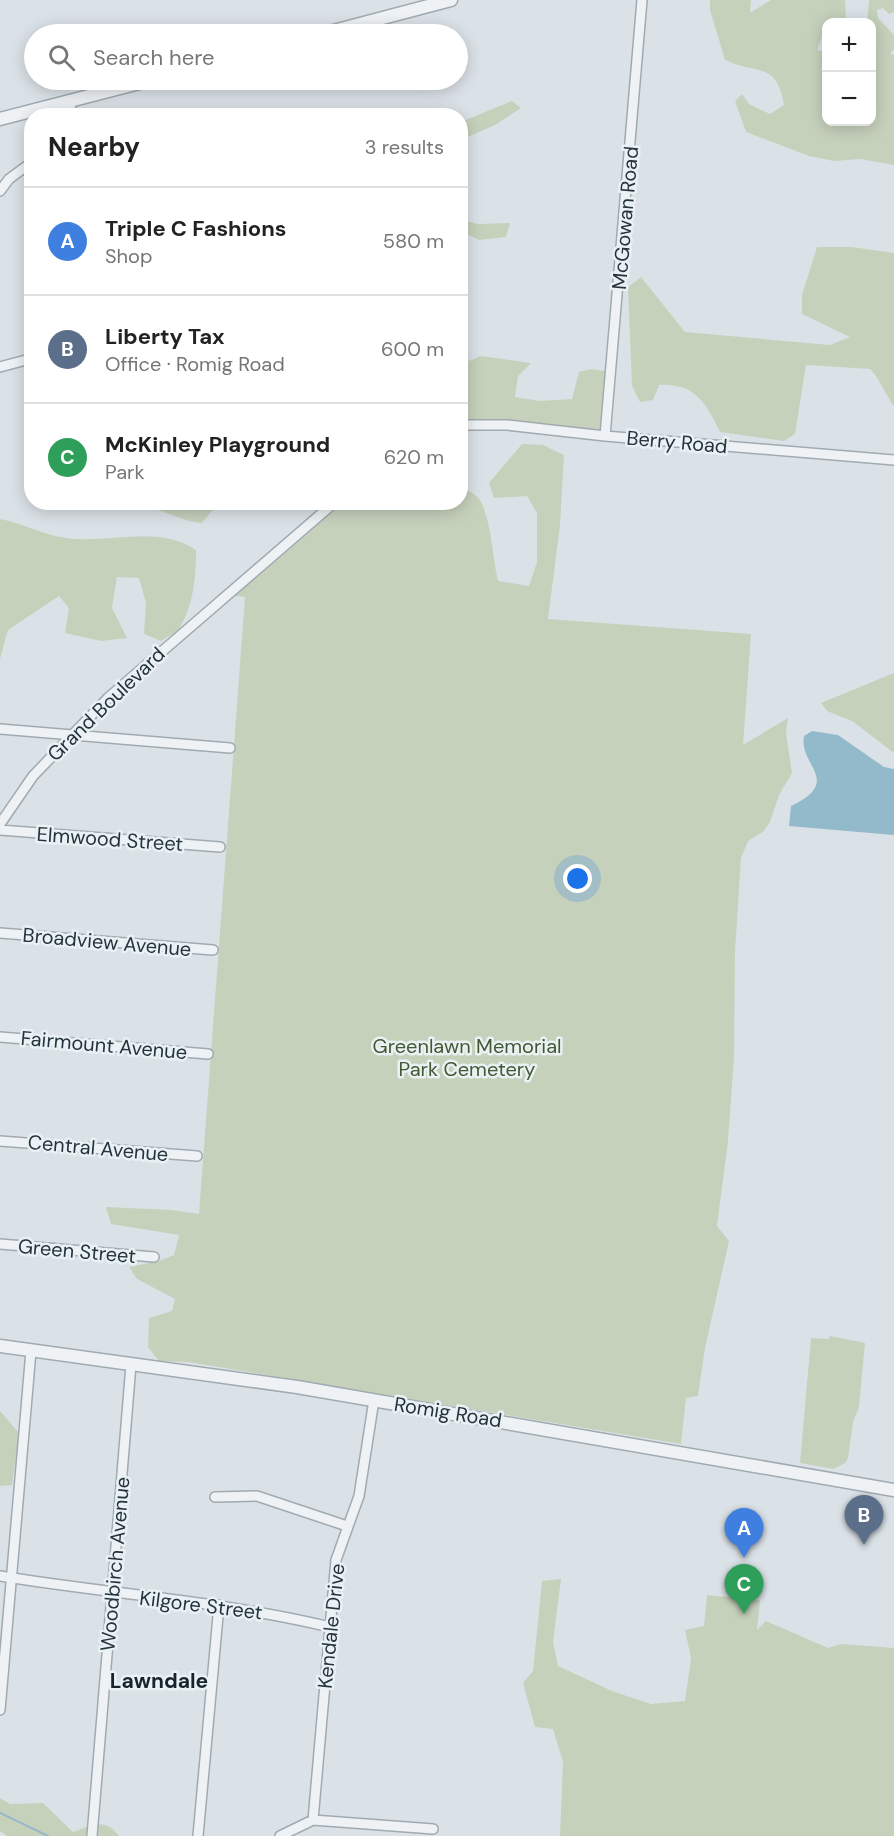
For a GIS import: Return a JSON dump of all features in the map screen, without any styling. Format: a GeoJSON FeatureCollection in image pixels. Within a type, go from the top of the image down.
{"type":"FeatureCollection","features":[{"type":"Feature","properties":{"kind":"street"},"geometry":{"type":"LineString","coordinates":[[360,24],[451,0]]}},
{"type":"Feature","properties":{"kind":"street","name":"McGowan Road"},"geometry":{"type":"LineString","coordinates":[[605,436],[642,0]]}},
{"type":"Feature","properties":{"kind":"street"},"geometry":{"type":"LineString","coordinates":[[41,108],[111,90]]}},
{"type":"Feature","properties":{"kind":"street"},"geometry":{"type":"LineString","coordinates":[[70,108],[71,100]]}},
{"type":"Feature","properties":{"kind":"street"},"geometry":{"type":"LineString","coordinates":[[0,119],[24,113]]}},
{"type":"Feature","properties":{"kind":"street"},"geometry":{"type":"LineString","coordinates":[[0,191],[9,179],[24,168]]}},
{"type":"Feature","properties":{"kind":"street"},"geometry":{"type":"LineString","coordinates":[[0,367],[24,361]]}},
{"type":"Feature","properties":{"kind":"street","name":"Berry Road"},"geometry":{"type":"LineString","coordinates":[[468,425],[507,425],[605,436],[894,460]]}},
{"type":"Feature","properties":{"kind":"street","name":"Grand Boulevard"},"geometry":{"type":"LineString","coordinates":[[0,824],[21,790],[70,735],[108,698],[326,510]]}},
{"type":"Feature","properties":{"kind":"street"},"geometry":{"type":"LineString","coordinates":[[0,729],[230,748]]}},
{"type":"Feature","properties":{"kind":"street","name":"Elmwood Street"},"geometry":{"type":"LineString","coordinates":[[0,830],[220,847]]}},
{"type":"Feature","properties":{"kind":"street","name":"Broadview Avenue"},"geometry":{"type":"LineString","coordinates":[[0,933],[213,950]]}},
{"type":"Feature","properties":{"kind":"street","name":"Fairmount Avenue"},"geometry":{"type":"LineString","coordinates":[[0,1037],[208,1054]]}},
{"type":"Feature","properties":{"kind":"street","name":"Central Avenue"},"geometry":{"type":"LineString","coordinates":[[0,1141],[197,1156]]}},
{"type":"Feature","properties":{"kind":"street","name":"Green Street"},"geometry":{"type":"LineString","coordinates":[[0,1244],[154,1257]]}},
{"type":"Feature","properties":{"kind":"street","name":"Romig Road"},"geometry":{"type":"LineString","coordinates":[[0,1346],[374,1400],[894,1490]]}},
{"type":"Feature","properties":{"kind":"street"},"geometry":{"type":"LineString","coordinates":[[0,1710],[32,1351]]}},
{"type":"Feature","properties":{"kind":"street","name":"Woodbirch Avenue"},"geometry":{"type":"LineString","coordinates":[[92,1836],[131,1365]]}},
{"type":"Feature","properties":{"kind":"street","name":"Kendale Drive"},"geometry":{"type":"LineString","coordinates":[[313,1820],[336,1560],[359,1496],[374,1400]]}},
{"type":"Feature","properties":{"kind":"street"},"geometry":{"type":"LineString","coordinates":[[215,1497],[257,1496],[347,1526]]}},
{"type":"Feature","properties":{"kind":"street","name":"Kilgore Street"},"geometry":{"type":"LineString","coordinates":[[0,1576],[112,1594],[219,1605],[330,1627]]}},
{"type":"Feature","properties":{"kind":"street"},"geometry":{"type":"LineString","coordinates":[[199,1836],[219,1605]]}},
{"type":"Feature","properties":{"kind":"street"},"geometry":{"type":"LineString","coordinates":[[280,1836],[313,1820],[433,1829]]}},
{"type":"Feature","properties":{"kind":"green space"},"geometry":{"type":"Polygon","coordinates":[[[710,0],[751,0],[750,13],[771,0],[845,0],[846,18],[822,18],[822,37],[817,50],[822,51],[822,126],[876,126],[876,18],[867,18],[869,0],[894,0],[894,12],[889,14],[883,8],[877,10],[878,18],[894,35],[894,49],[890,54],[894,55],[894,165],[860,159],[834,161],[809,156],[746,132],[735,101],[742,94],[749,104],[770,114],[784,105],[781,91],[770,75],[725,60],[710,10],[710,0]]]}},
{"type":"Feature","properties":{"kind":"green space"},"geometry":{"type":"Polygon","coordinates":[[[512,101],[521,108],[495,125],[468,137],[468,119],[512,101]]]}},
{"type":"Feature","properties":{"kind":"green space"},"geometry":{"type":"Polygon","coordinates":[[[468,222],[478,224],[510,223],[506,237],[479,240],[468,234],[468,222]]]}},
{"type":"Feature","properties":{"kind":"green space"},"geometry":{"type":"Polygon","coordinates":[[[817,247],[852,247],[894,253],[894,406],[870,369],[806,365],[795,434],[784,441],[720,432],[704,404],[698,397],[682,387],[659,385],[653,400],[640,402],[632,386],[628,287],[641,277],[685,332],[830,345],[850,337],[802,314],[802,295],[817,247]]]}},
{"type":"Feature","properties":{"kind":"green space"},"geometry":{"type":"Polygon","coordinates":[[[480,356],[531,363],[518,376],[515,397],[540,401],[572,399],[579,372],[591,369],[612,372],[605,436],[468,426],[468,358],[470,361],[480,356]]]}},
{"type":"Feature","properties":{"kind":"green space","name":"Greenlawn Memorial Park Cemetery"},"geometry":{"type":"Polygon","coordinates":[[[522,444],[543,445],[564,455],[560,525],[548,619],[751,634],[743,745],[788,718],[786,733],[792,773],[779,795],[770,822],[764,831],[748,841],[741,858],[735,951],[734,1057],[728,1141],[717,1226],[729,1241],[705,1348],[698,1396],[686,1398],[681,1444],[188,1362],[159,1361],[148,1347],[149,1318],[172,1311],[175,1299],[137,1279],[129,1267],[159,1261],[174,1255],[179,1235],[111,1224],[106,1207],[172,1210],[199,1214],[245,597],[226,595],[327,510],[468,510],[468,490],[480,500],[484,509],[498,581],[529,586],[537,562],[537,513],[527,496],[494,498],[489,483],[522,444]]]}},
{"type":"Feature","properties":{"kind":"green space"},"geometry":{"type":"Polygon","coordinates":[[[158,510],[212,510],[202,523],[158,510]]]}},
{"type":"Feature","properties":{"kind":"green space"},"geometry":{"type":"Polygon","coordinates":[[[0,519],[66,538],[150,536],[181,542],[196,550],[195,579],[191,599],[180,627],[161,641],[144,634],[146,603],[139,578],[117,577],[112,608],[127,638],[101,641],[65,633],[69,608],[59,596],[8,630],[0,659],[0,519]]]}},
{"type":"Feature","properties":{"kind":"green space"},"geometry":{"type":"Polygon","coordinates":[[[894,673],[894,753],[852,721],[827,711],[821,703],[894,673]]]}},
{"type":"Feature","properties":{"kind":"green space"},"geometry":{"type":"Polygon","coordinates":[[[830,1336],[865,1343],[859,1407],[853,1422],[848,1458],[845,1463],[834,1469],[800,1463],[811,1338],[829,1339],[830,1336]]]}},
{"type":"Feature","properties":{"kind":"green space"},"geometry":{"type":"Polygon","coordinates":[[[0,1411],[19,1433],[12,1485],[0,1486],[0,1411]]]}},
{"type":"Feature","properties":{"kind":"green space"},"geometry":{"type":"Polygon","coordinates":[[[561,1579],[553,1642],[558,1666],[612,1691],[651,1704],[685,1701],[691,1658],[685,1630],[704,1626],[707,1595],[760,1600],[757,1630],[766,1621],[828,1648],[841,1644],[894,1648],[894,1836],[560,1836],[563,1762],[553,1729],[535,1727],[523,1683],[533,1671],[542,1581],[561,1579]]]}},
{"type":"Feature","properties":{"kind":"green space"},"geometry":{"type":"Polygon","coordinates":[[[0,1798],[10,1804],[43,1803],[73,1832],[98,1824],[109,1826],[119,1836],[7,1836],[0,1831],[0,1798]]]}},
{"type":"Feature","properties":{"kind":"water"},"geometry":{"type":"Polygon","coordinates":[[[812,731],[838,735],[884,767],[894,769],[894,835],[789,826],[791,806],[807,797],[815,789],[817,781],[804,746],[804,736],[812,731]]]}},
{"type":"Feature","properties":{"kind":"waterway"},"geometry":{"type":"LineString","coordinates":[[0,1813],[48,1836]]}},
{"type":"Feature","properties":{"kind":"place","name":"Liberty Tax"},"geometry":{"type":"Point","coordinates":[864,1545]}},
{"type":"Feature","properties":{"kind":"place","name":"Triple C Fashions"},"geometry":{"type":"Point","coordinates":[744,1558]}},
{"type":"Feature","properties":{"kind":"place","name":"McKinley Playground"},"geometry":{"type":"Point","coordinates":[744,1614]}},
{"type":"Feature","properties":{"kind":"district","name":"Lawndale"},"geometry":{"type":"Point","coordinates":[159,1681]}}]}
